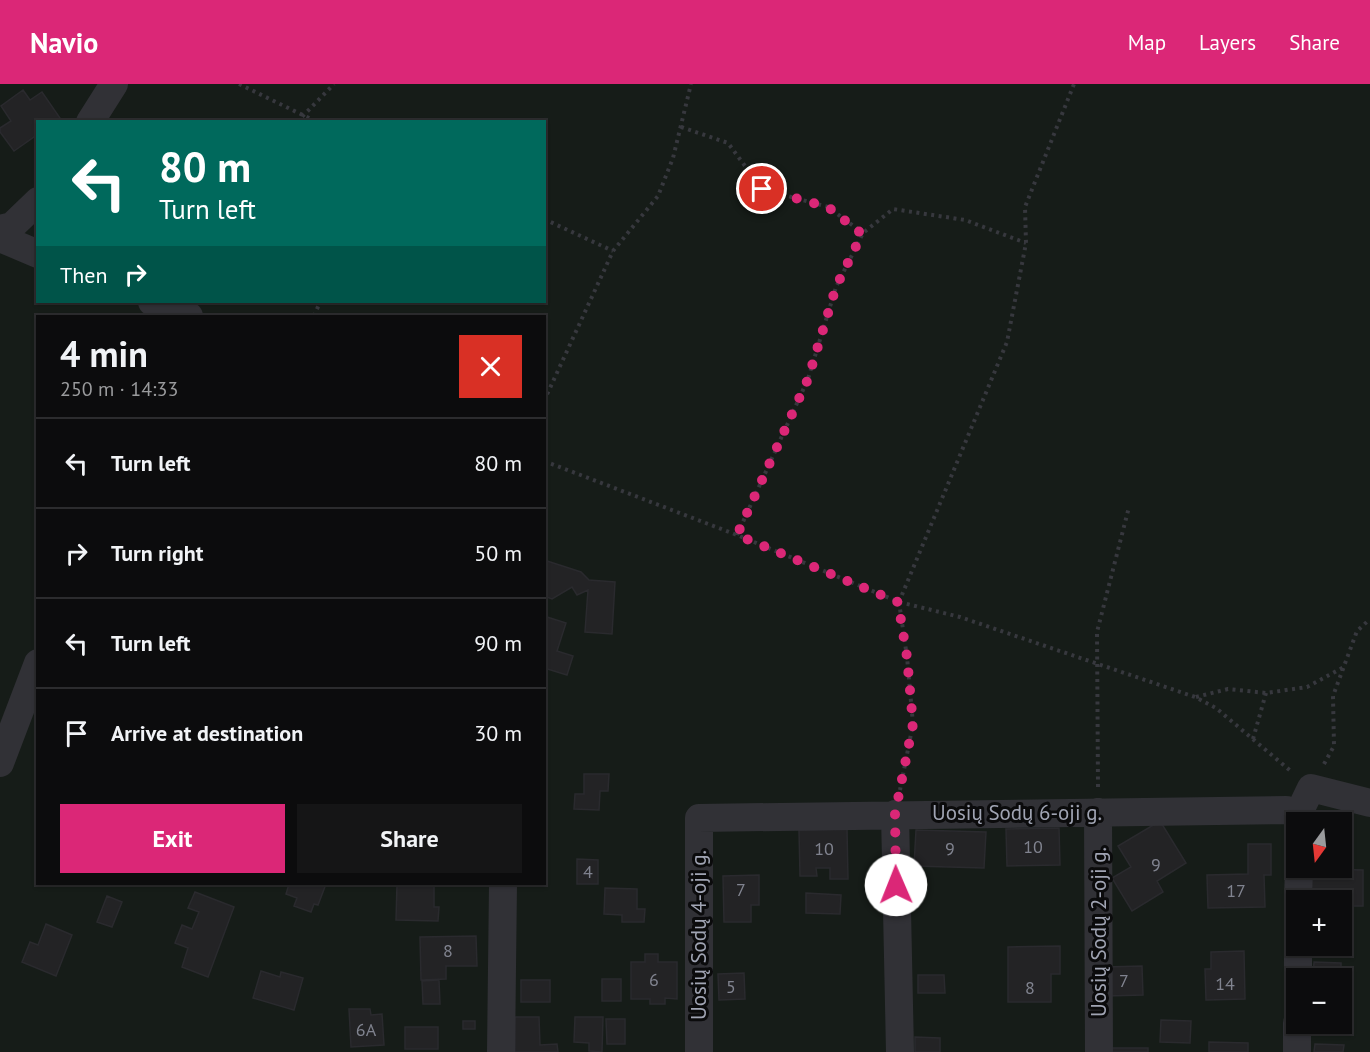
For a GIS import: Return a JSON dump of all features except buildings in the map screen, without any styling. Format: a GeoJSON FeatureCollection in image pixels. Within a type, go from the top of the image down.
{"type":"FeatureCollection","features":[{"type":"Feature","properties":{"kind":"street"},"geometry":{"type":"LineString","coordinates":[[91,120],[114,84]]}},
{"type":"Feature","properties":{"kind":"street"},"geometry":{"type":"LineString","coordinates":[[0,229],[12,226],[36,203]]}},
{"type":"Feature","properties":{"kind":"street"},"geometry":{"type":"LineString","coordinates":[[0,238],[36,253]]}},
{"type":"Feature","properties":{"kind":"street"},"geometry":{"type":"LineString","coordinates":[[154,303],[182,315]]}},
{"type":"Feature","properties":{"kind":"street"},"geometry":{"type":"LineString","coordinates":[[0,763],[36,668]]}},
{"type":"Feature","properties":{"kind":"street","name":"Uosių Sodų 6-oji g."},"geometry":{"type":"LineString","coordinates":[[699,818],[1286,810],[1370,803]]}},
{"type":"Feature","properties":{"kind":"street","name":"Uosių Sodų 2-oji g."},"geometry":{"type":"LineString","coordinates":[[1098,812],[1099,1052]]}},
{"type":"Feature","properties":{"kind":"street"},"geometry":{"type":"LineString","coordinates":[[895,814],[900,1052]]}},
{"type":"Feature","properties":{"kind":"street","name":"Uosių Sodų 4-oji g."},"geometry":{"type":"LineString","coordinates":[[699,818],[699,1052]]}},
{"type":"Feature","properties":{"kind":"street"},"geometry":{"type":"LineString","coordinates":[[501,1052],[503,885]]}},
{"type":"Feature","properties":{"kind":"street"},"geometry":{"type":"LineString","coordinates":[[1297,1034],[1297,1052]]}},
{"type":"Feature","properties":{"kind":"path"},"geometry":{"type":"LineString","coordinates":[[240,84],[312,120]]}},
{"type":"Feature","properties":{"kind":"path"},"geometry":{"type":"LineString","coordinates":[[298,120],[334,84]]}},
{"type":"Feature","properties":{"kind":"path"},"geometry":{"type":"LineString","coordinates":[[546,397],[613,251],[658,196],[673,158],[691,84]]}},
{"type":"Feature","properties":{"kind":"path"},"geometry":{"type":"LineString","coordinates":[[895,814],[913,724],[907,657],[898,602],[1007,342],[1026,243],[1025,207],[1074,84]]}},
{"type":"Feature","properties":{"kind":"path"},"geometry":{"type":"LineString","coordinates":[[681,127],[728,143],[762,189],[828,207],[862,234]]}},
{"type":"Feature","properties":{"kind":"path"},"geometry":{"type":"LineString","coordinates":[[737,535],[808,379],[836,287],[862,234],[893,209],[965,220],[1026,243]]}},
{"type":"Feature","properties":{"kind":"path"},"geometry":{"type":"LineString","coordinates":[[546,220],[613,251]]}},
{"type":"Feature","properties":{"kind":"path"},"geometry":{"type":"LineString","coordinates":[[546,461],[737,535],[898,602],[960,617],[1195,697],[1216,708],[1253,739],[1303,808],[1334,746],[1333,696],[1357,631],[1370,619]]}},
{"type":"Feature","properties":{"kind":"path"},"geometry":{"type":"LineString","coordinates":[[1098,812],[1097,632],[1129,507]]}},
{"type":"Feature","properties":{"kind":"path"},"geometry":{"type":"LineString","coordinates":[[1195,697],[1228,689],[1266,693],[1307,687],[1344,667]]}},
{"type":"Feature","properties":{"kind":"path"},"geometry":{"type":"LineString","coordinates":[[1253,739],[1266,693]]}},
{"type":"Feature","properties":{"kind":"shaded area"},"geometry":{"type":"Polygon","coordinates":[[[0,84],[1370,84],[1370,1052],[0,1052],[0,84]]]}},
{"type":"Feature","properties":{"kind":"route"},"geometry":{"type":"LineString","coordinates":[[762,189],[828,207],[862,234],[836,287],[808,379],[737,535],[898,602],[907,657],[913,724],[895,814],[896,885]]}}]}
